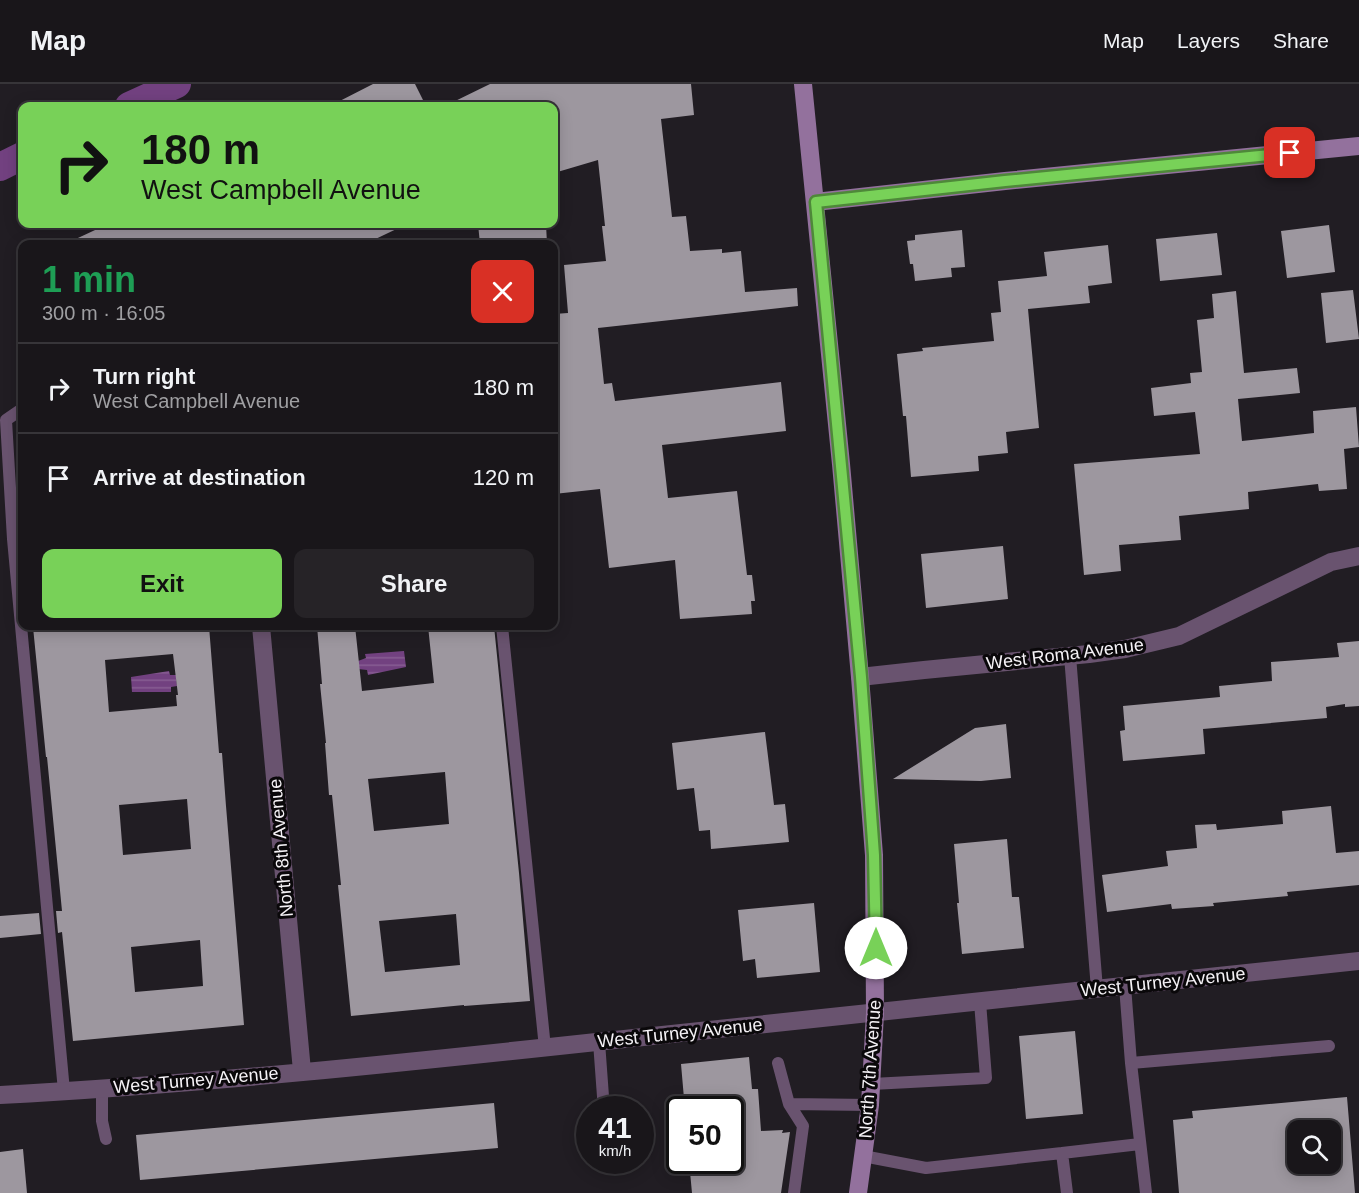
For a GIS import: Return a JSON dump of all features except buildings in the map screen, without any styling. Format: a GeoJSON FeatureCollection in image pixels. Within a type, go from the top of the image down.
{"type":"FeatureCollection","features":[{"type":"Feature","properties":{"kind":"main road","name":"North 7th Avenue"},"geometry":{"type":"LineString","coordinates":[[803,84],[861,677],[874,855],[875,1013],[872,1084],[858,1193]]}},
{"type":"Feature","properties":{"kind":"main road"},"geometry":{"type":"LineString","coordinates":[[816,202],[1359,146]]}},
{"type":"Feature","properties":{"kind":"street","name":"West Roma Avenue"},"geometry":{"type":"LineString","coordinates":[[861,677],[1125,649],[1179,636],[1331,562],[1359,556]]}},
{"type":"Feature","properties":{"kind":"street","name":"North 8th Avenue"},"geometry":{"type":"LineString","coordinates":[[261,630],[302,1071]]}},
{"type":"Feature","properties":{"kind":"street","name":"West Turney Avenue"},"geometry":{"type":"LineString","coordinates":[[0,1095],[302,1071],[545,1048],[1359,961]]}},
{"type":"Feature","properties":{"kind":"lane"},"geometry":{"type":"LineString","coordinates":[[18,412],[6,420],[18,592]]}},
{"type":"Feature","properties":{"kind":"lane"},"geometry":{"type":"LineString","coordinates":[[21,630],[64,1091]]}},
{"type":"Feature","properties":{"kind":"lane"},"geometry":{"type":"LineString","coordinates":[[502,630],[545,1048]]}},
{"type":"Feature","properties":{"kind":"lane"},"geometry":{"type":"LineString","coordinates":[[1070,656],[1097,989]]}},
{"type":"Feature","properties":{"kind":"lane"},"geometry":{"type":"LineString","coordinates":[[1125,986],[1131,1063],[1146,1193]]}},
{"type":"Feature","properties":{"kind":"lane"},"geometry":{"type":"LineString","coordinates":[[872,1084],[987,1078],[980,1002]]}},
{"type":"Feature","properties":{"kind":"lane"},"geometry":{"type":"LineString","coordinates":[[599,1042],[603,1096]]}},
{"type":"Feature","properties":{"kind":"lane"},"geometry":{"type":"LineString","coordinates":[[1131,1063],[1329,1046]]}},
{"type":"Feature","properties":{"kind":"lane"},"geometry":{"type":"LineString","coordinates":[[778,1063],[789,1104],[803,1126],[794,1193]]}},
{"type":"Feature","properties":{"kind":"lane"},"geometry":{"type":"LineString","coordinates":[[102,1088],[102,1120],[106,1139]]}},
{"type":"Feature","properties":{"kind":"lane"},"geometry":{"type":"LineString","coordinates":[[789,1104],[870,1106]]}},
{"type":"Feature","properties":{"kind":"lane"},"geometry":{"type":"LineString","coordinates":[[863,1156],[926,1168],[1140,1144]]}},
{"type":"Feature","properties":{"kind":"lane"},"geometry":{"type":"LineString","coordinates":[[1062,1153],[1067,1193]]}},
{"type":"Feature","properties":{"kind":"shaded area"},"geometry":{"type":"Polygon","coordinates":[[[404,651],[406,667],[368,675],[367,670],[358,669],[358,661],[366,658],[365,654],[404,651]]]}},
{"type":"Feature","properties":{"kind":"shaded area"},"geometry":{"type":"Polygon","coordinates":[[[169,671],[170,675],[176,675],[177,686],[171,687],[171,692],[132,692],[131,677],[169,671]]]}},
{"type":"Feature","properties":{"kind":"waterway"},"geometry":{"type":"LineString","coordinates":[[138,102],[177,84]]}},
{"type":"Feature","properties":{"kind":"waterway"},"geometry":{"type":"LineString","coordinates":[[0,167],[18,158]]}},
{"type":"Feature","properties":{"kind":"route"},"geometry":{"type":"LineString","coordinates":[[876,948],[874,855],[861,677],[816,202],[1290,153]]}}]}
